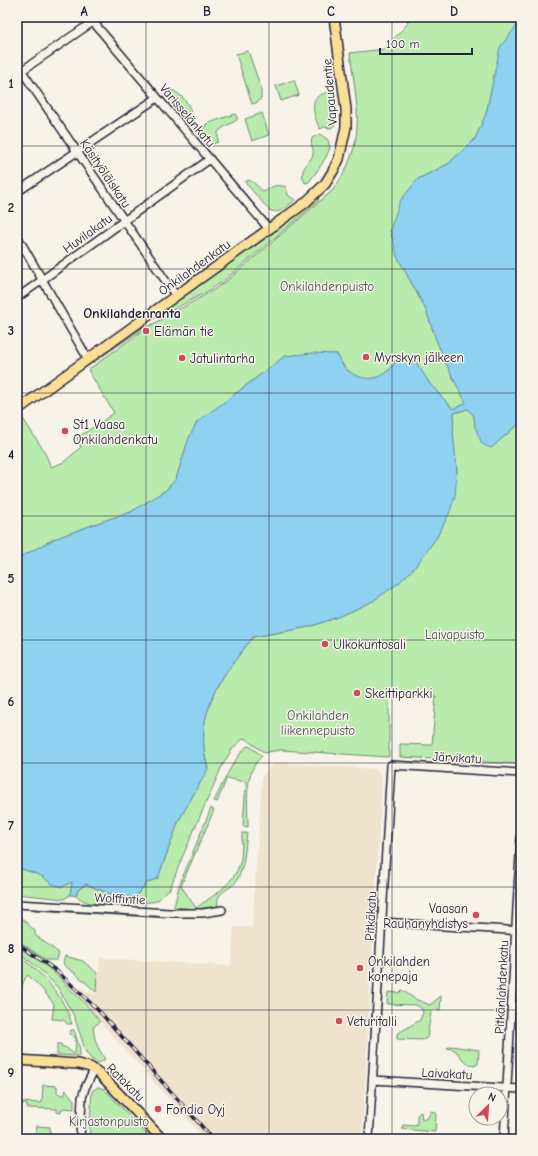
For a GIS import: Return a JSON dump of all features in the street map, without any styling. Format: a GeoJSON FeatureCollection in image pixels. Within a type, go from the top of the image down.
{"type":"FeatureCollection","features":[{"type":"Feature","properties":{"kind":"main road","name":"Vapaudentie"},"geometry":{"type":"LineString","coordinates":[[269,229],[318,192],[325,184],[339,159],[346,127],[346,109],[334,17]]}},
{"type":"Feature","properties":{"kind":"main road","name":"Onkilahdenkatu"},"geometry":{"type":"LineString","coordinates":[[17,410],[269,229]]}},
{"type":"Feature","properties":{"kind":"main road","name":"Ratakatu"},"geometry":{"type":"LineString","coordinates":[[17,1060],[85,1065],[94,1070],[162,1139]]}},
{"type":"Feature","properties":{"kind":"street"},"geometry":{"type":"LineString","coordinates":[[19,72],[91,20],[100,17]]}},
{"type":"Feature","properties":{"kind":"street","name":"Varisselänkatu"},"geometry":{"type":"LineString","coordinates":[[91,20],[269,229]]}},
{"type":"Feature","properties":{"kind":"street","name":"Käsityöläiskatu"},"geometry":{"type":"LineString","coordinates":[[17,64],[19,72],[77,151],[176,296]]}},
{"type":"Feature","properties":{"kind":"street"},"geometry":{"type":"LineString","coordinates":[[17,192],[157,98]]}},
{"type":"Feature","properties":{"kind":"street","name":"Huvilakatu"},"geometry":{"type":"LineString","coordinates":[[17,298],[210,159]]}},
{"type":"Feature","properties":{"kind":"street"},"geometry":{"type":"LineString","coordinates":[[17,236],[88,359]]}},
{"type":"Feature","properties":{"kind":"street","name":"Järvikatu"},"geometry":{"type":"LineString","coordinates":[[391,766],[521,773]]}},
{"type":"Feature","properties":{"kind":"street","name":"Pitkäkatu"},"geometry":{"type":"LineString","coordinates":[[369,1139],[391,766]]}},
{"type":"Feature","properties":{"kind":"street","name":"Pitkänlahdenkatu"},"geometry":{"type":"LineString","coordinates":[[507,1086],[518,931],[521,837]]}},
{"type":"Feature","properties":{"kind":"street","name":"Wolffintie"},"geometry":{"type":"LineString","coordinates":[[17,904],[169,913],[203,913],[222,910]]}},
{"type":"Feature","properties":{"kind":"street"},"geometry":{"type":"LineString","coordinates":[[381,922],[518,931]]}},
{"type":"Feature","properties":{"kind":"street"},"geometry":{"type":"LineString","coordinates":[[80,1139],[82,1098],[94,1070]]}},
{"type":"Feature","properties":{"kind":"street","name":"Laivakatu"},"geometry":{"type":"LineString","coordinates":[[373,1080],[474,1086]]}},
{"type":"Feature","properties":{"kind":"street","name":"Laivakatu"},"geometry":{"type":"LineString","coordinates":[[508,1088],[521,1089]]}},
{"type":"Feature","properties":{"kind":"street","name":"Pitkänlahdenkatu"},"geometry":{"type":"LineString","coordinates":[[504,1139],[505,1126]]}},
{"type":"Feature","properties":{"kind":"shaded area"},"geometry":{"type":"Polygon","coordinates":[[[280,763],[377,769],[382,779],[362,1139],[205,1139],[77,995],[73,993],[63,981],[43,964],[17,946],[17,940],[46,960],[78,987],[96,994],[100,958],[231,966],[234,927],[252,927],[262,777],[273,765],[280,763]]]}},
{"type":"Feature","properties":{"kind":"green space","name":"Onkilahdenpuisto"},"geometry":{"type":"Polygon","coordinates":[[[407,17],[521,17],[521,20],[495,72],[486,114],[475,139],[448,164],[418,179],[397,256],[426,310],[437,342],[451,374],[467,403],[453,409],[430,384],[414,359],[389,370],[381,376],[367,380],[354,375],[344,367],[337,354],[285,356],[227,400],[189,438],[176,479],[166,490],[131,512],[54,539],[17,559],[17,420],[22,417],[44,451],[51,467],[64,462],[81,447],[77,438],[114,413],[88,370],[146,328],[212,291],[228,280],[333,190],[344,173],[356,140],[357,107],[350,53],[385,49],[408,23],[407,17]]]}},
{"type":"Feature","properties":{"kind":"green space"},"geometry":{"type":"Polygon","coordinates":[[[248,51],[261,88],[261,98],[258,102],[252,104],[236,54],[248,51]]]}},
{"type":"Feature","properties":{"kind":"green space"},"geometry":{"type":"Polygon","coordinates":[[[294,80],[299,95],[281,101],[276,86],[294,80]]]}},
{"type":"Feature","properties":{"kind":"green space"},"geometry":{"type":"Polygon","coordinates":[[[167,89],[179,94],[191,111],[186,114],[165,91],[167,89]]]}},
{"type":"Feature","properties":{"kind":"green space"},"geometry":{"type":"Polygon","coordinates":[[[332,93],[336,100],[335,125],[331,128],[324,127],[320,129],[315,118],[314,101],[320,95],[332,93]]]}},
{"type":"Feature","properties":{"kind":"green space"},"geometry":{"type":"Polygon","coordinates":[[[262,113],[269,135],[252,141],[245,119],[262,113]]]}},
{"type":"Feature","properties":{"kind":"green space"},"geometry":{"type":"Polygon","coordinates":[[[235,114],[237,120],[218,132],[218,142],[212,144],[203,132],[206,124],[235,114]]]}},
{"type":"Feature","properties":{"kind":"green space"},"geometry":{"type":"Polygon","coordinates":[[[320,134],[328,140],[330,148],[318,170],[309,182],[305,183],[303,178],[303,169],[313,154],[311,143],[312,138],[320,134]]]}},
{"type":"Feature","properties":{"kind":"green space"},"geometry":{"type":"Polygon","coordinates":[[[249,180],[264,192],[274,186],[286,187],[288,195],[295,200],[280,211],[276,212],[269,210],[245,182],[249,180]]]}},
{"type":"Feature","properties":{"kind":"green space"},"geometry":{"type":"Polygon","coordinates":[[[318,198],[319,200],[226,279],[210,290],[163,315],[168,307],[318,198]]]}},
{"type":"Feature","properties":{"kind":"green space"},"geometry":{"type":"Polygon","coordinates":[[[145,326],[85,368],[86,365],[127,336],[145,326]]]}},
{"type":"Feature","properties":{"kind":"green space","name":"Laivapuisto"},"geometry":{"type":"Polygon","coordinates":[[[468,409],[474,416],[475,427],[491,448],[521,422],[521,764],[400,757],[400,744],[432,745],[436,696],[389,695],[389,757],[281,750],[265,753],[244,738],[232,749],[222,766],[170,889],[156,901],[142,903],[92,903],[86,902],[76,896],[78,890],[86,884],[107,893],[134,898],[147,883],[158,878],[179,820],[208,769],[204,749],[204,731],[212,698],[230,667],[253,637],[309,627],[341,616],[373,601],[400,582],[415,567],[437,537],[457,471],[453,433],[454,413],[468,409]]]}},
{"type":"Feature","properties":{"kind":"green space"},"geometry":{"type":"Polygon","coordinates":[[[247,746],[251,747],[262,756],[256,763],[249,779],[247,799],[248,827],[243,826],[246,782],[227,778],[217,802],[214,801],[232,765],[247,746]]]}},
{"type":"Feature","properties":{"kind":"green space"},"geometry":{"type":"Polygon","coordinates":[[[211,808],[214,810],[181,886],[196,908],[218,893],[230,881],[239,867],[242,849],[242,833],[247,833],[240,875],[234,884],[221,894],[218,901],[218,906],[196,909],[174,907],[179,886],[211,808]]]}},
{"type":"Feature","properties":{"kind":"green space"},"geometry":{"type":"Polygon","coordinates":[[[17,859],[21,860],[19,868],[40,875],[52,884],[73,882],[70,895],[64,899],[17,894],[17,859]]]}},
{"type":"Feature","properties":{"kind":"green space"},"geometry":{"type":"Polygon","coordinates":[[[40,909],[165,916],[165,918],[34,910],[40,909]]]}},
{"type":"Feature","properties":{"kind":"green space"},"geometry":{"type":"Polygon","coordinates":[[[17,914],[35,931],[35,935],[59,953],[57,960],[46,960],[17,940],[17,914]]]}},
{"type":"Feature","properties":{"kind":"green space"},"geometry":{"type":"Polygon","coordinates":[[[17,946],[57,975],[97,1018],[100,1022],[93,1027],[98,1048],[105,1059],[99,1063],[91,1059],[86,1052],[74,1016],[58,988],[44,973],[17,951],[17,946]]]}},
{"type":"Feature","properties":{"kind":"green space"},"geometry":{"type":"Polygon","coordinates":[[[17,955],[43,976],[57,994],[72,1024],[67,1024],[64,1020],[52,1019],[54,1004],[28,975],[23,983],[21,999],[19,999],[21,968],[17,964],[17,955]]]}},
{"type":"Feature","properties":{"kind":"green space"},"geometry":{"type":"Polygon","coordinates":[[[65,956],[83,961],[97,973],[96,992],[65,966],[63,963],[65,956]]]}},
{"type":"Feature","properties":{"kind":"green space"},"geometry":{"type":"Polygon","coordinates":[[[402,990],[415,999],[430,1005],[441,996],[440,1010],[434,1009],[431,1012],[427,1038],[422,1040],[397,1039],[397,1034],[420,1020],[423,1013],[422,1009],[416,1005],[387,1004],[388,992],[399,993],[402,990]]]}},
{"type":"Feature","properties":{"kind":"green space"},"geometry":{"type":"Polygon","coordinates":[[[71,1030],[74,1030],[80,1049],[79,1056],[57,1055],[57,1044],[61,1044],[62,1047],[65,1047],[74,1054],[75,1053],[76,1038],[69,1034],[71,1030]]]}},
{"type":"Feature","properties":{"kind":"green space"},"geometry":{"type":"Polygon","coordinates":[[[451,1046],[479,1050],[478,1064],[474,1066],[465,1062],[455,1050],[447,1048],[451,1046]]]}},
{"type":"Feature","properties":{"kind":"green space"},"geometry":{"type":"Polygon","coordinates":[[[43,1085],[57,1086],[57,1093],[64,1096],[66,1090],[74,1100],[74,1109],[64,1108],[61,1110],[61,1113],[57,1112],[57,1109],[27,1108],[27,1104],[21,1104],[21,1102],[42,1103],[43,1085]]]}},
{"type":"Feature","properties":{"kind":"green space","name":"Kirjastonpuisto"},"geometry":{"type":"Polygon","coordinates":[[[98,1087],[104,1089],[151,1139],[89,1139],[92,1091],[98,1087]]]}},
{"type":"Feature","properties":{"kind":"green space"},"geometry":{"type":"Polygon","coordinates":[[[431,1111],[436,1113],[435,1132],[402,1129],[403,1125],[415,1126],[417,1124],[417,1116],[421,1112],[422,1119],[427,1119],[431,1111]]]}},
{"type":"Feature","properties":{"kind":"green space"},"geometry":{"type":"Polygon","coordinates":[[[37,1126],[50,1127],[50,1134],[55,1134],[59,1139],[21,1139],[23,1136],[35,1137],[37,1126]]]}},
{"type":"Feature","properties":{"kind":"green space"},"geometry":{"type":"Polygon","coordinates":[[[17,1128],[18,1138],[21,1139],[17,1139],[17,1128]]]}},
{"type":"Feature","properties":{"kind":"water"},"geometry":{"type":"Polygon","coordinates":[[[521,20],[521,422],[491,448],[482,444],[475,427],[474,416],[468,409],[454,413],[453,433],[457,471],[455,496],[449,514],[437,537],[415,567],[400,582],[373,601],[341,616],[309,627],[253,637],[230,667],[212,698],[204,731],[204,749],[208,769],[179,820],[158,878],[147,883],[134,898],[107,893],[86,884],[78,890],[76,896],[70,895],[72,882],[62,887],[52,884],[40,875],[19,868],[21,860],[17,859],[17,559],[54,539],[131,512],[166,490],[176,479],[189,438],[197,422],[285,356],[312,353],[337,354],[343,366],[349,371],[354,375],[366,378],[379,377],[384,374],[391,368],[396,360],[403,358],[414,359],[430,384],[453,409],[466,403],[437,342],[426,310],[397,256],[390,230],[400,201],[418,179],[448,164],[475,139],[486,114],[500,47],[521,20]]]}},
{"type":"Feature","properties":{"kind":"railway"},"geometry":{"type":"LineString","coordinates":[[17,943],[58,972],[100,1012],[213,1139]]}},
{"type":"Feature","properties":{"kind":"place","name":"Elämän tie"},"geometry":{"type":"Point","coordinates":[146,331]}},
{"type":"Feature","properties":{"kind":"place","name":"Myrskyn jälkeen"},"geometry":{"type":"Point","coordinates":[366,357]}},
{"type":"Feature","properties":{"kind":"place","name":"Jatulintarha"},"geometry":{"type":"Point","coordinates":[182,358]}},
{"type":"Feature","properties":{"kind":"place","name":"St1 Vaasa Onkilahdenkatu"},"geometry":{"type":"Point","coordinates":[65,431]}},
{"type":"Feature","properties":{"kind":"place","name":"Ulkokuntosali"},"geometry":{"type":"Point","coordinates":[325,644]}},
{"type":"Feature","properties":{"kind":"place","name":"Skeittiparkki"},"geometry":{"type":"Point","coordinates":[357,693]}},
{"type":"Feature","properties":{"kind":"place","name":"Vaasan Rauhanyhdistys"},"geometry":{"type":"Point","coordinates":[476,915]}},
{"type":"Feature","properties":{"kind":"place","name":"Onkilahden konepaja"},"geometry":{"type":"Point","coordinates":[360,968]}},
{"type":"Feature","properties":{"kind":"place","name":"Veturitalli"},"geometry":{"type":"Point","coordinates":[339,1021]}},
{"type":"Feature","properties":{"kind":"place","name":"Fondia Oyj"},"geometry":{"type":"Point","coordinates":[158,1109]}},
{"type":"Feature","properties":{"kind":"district","name":"Onkilahdenranta"},"geometry":{"type":"Point","coordinates":[132,313]}},
{"type":"Feature","properties":{"kind":"park label","name":"Onkilahden liikennepuisto"},"geometry":{"type":"Point","coordinates":[318,722]}}]}
